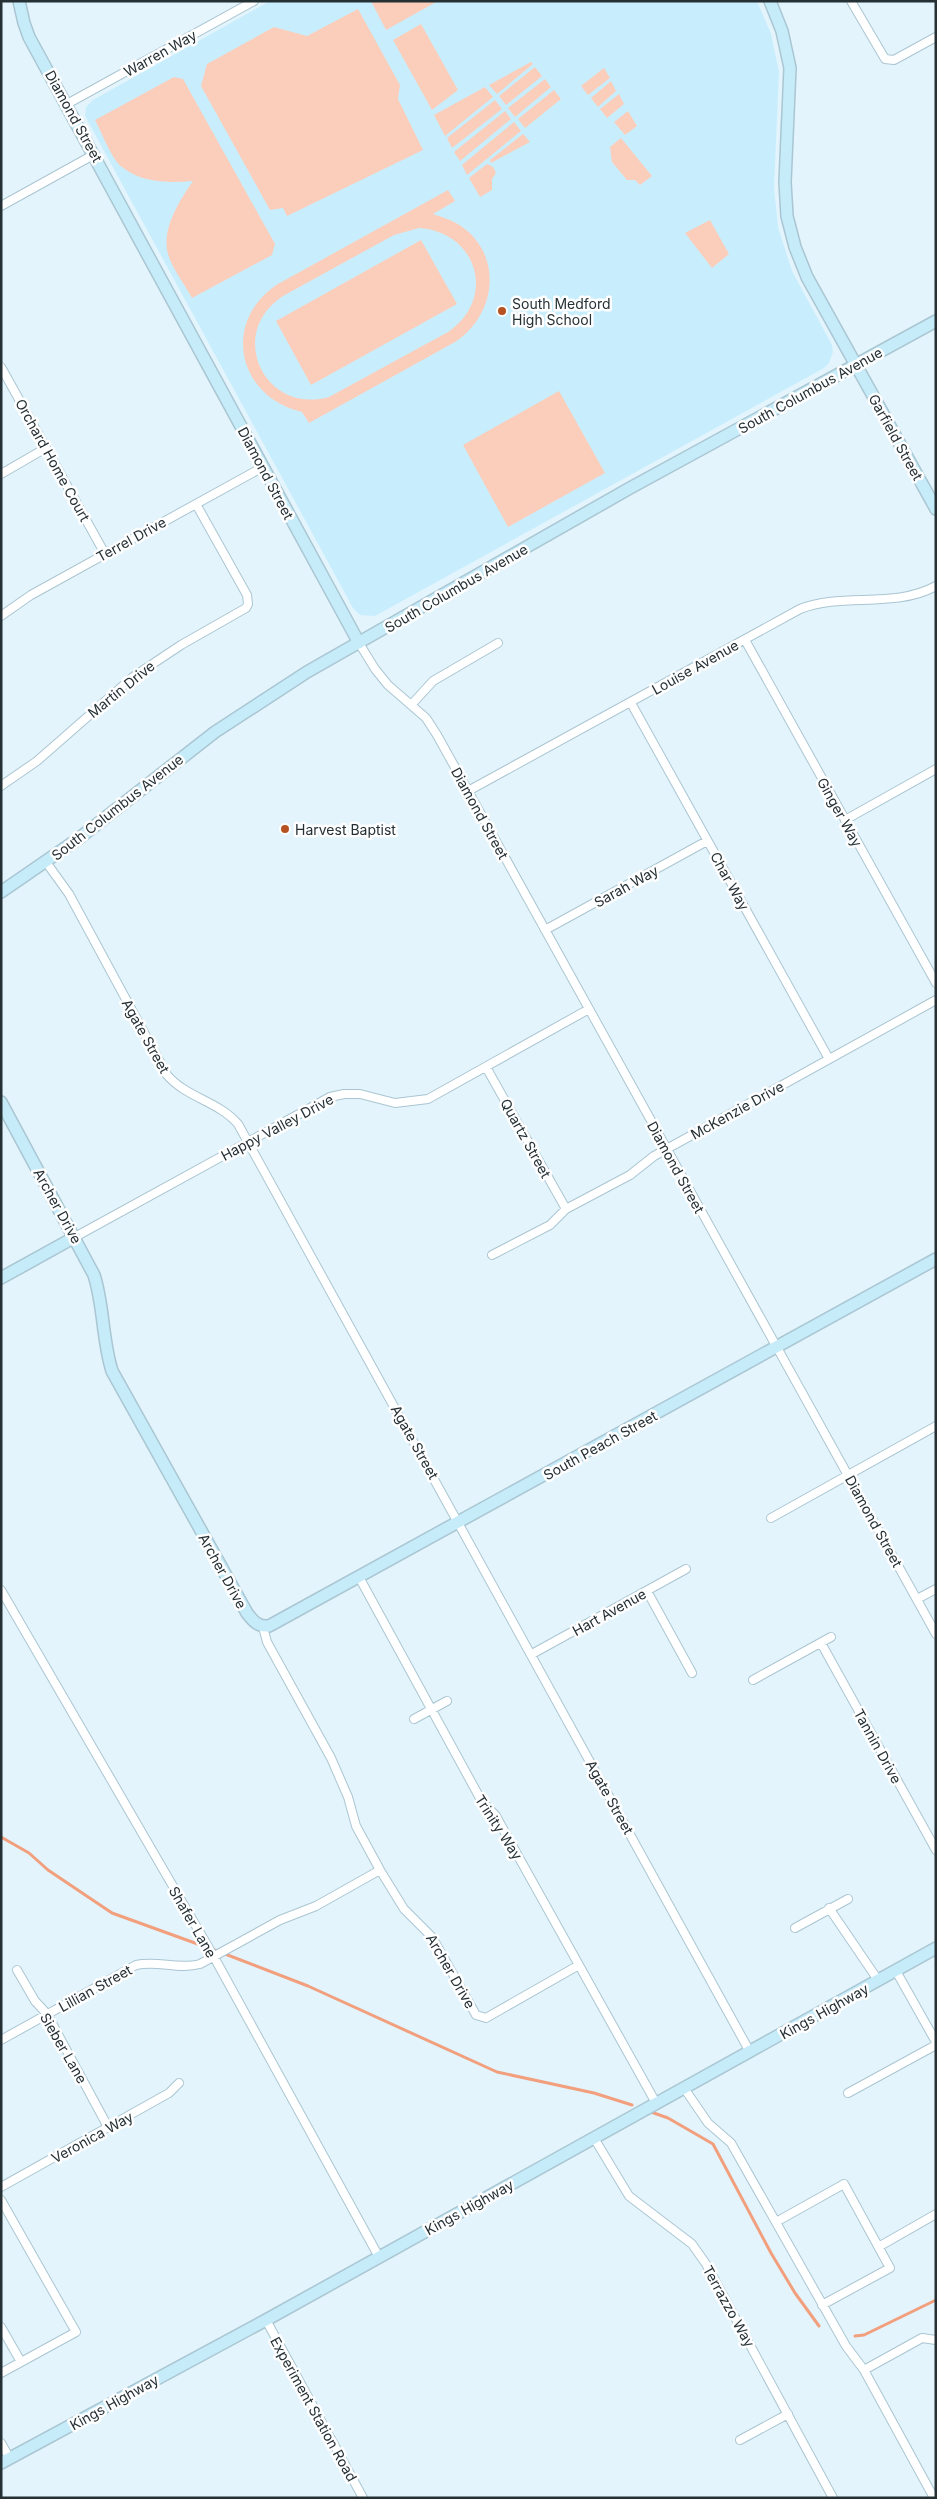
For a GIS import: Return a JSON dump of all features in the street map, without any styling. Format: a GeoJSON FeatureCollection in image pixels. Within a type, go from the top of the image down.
{"type":"FeatureCollection","features":[{"type":"Feature","properties":{"kind":"street","name":"Diamond Street"},"geometry":{"type":"LineString","coordinates":[[19,1],[24,24],[30,37],[359,642],[375,669],[388,685],[412,704],[426,718],[433,729],[936,1634]]}},
{"type":"Feature","properties":{"kind":"street","name":"Warren Way"},"geometry":{"type":"LineString","coordinates":[[66,104],[254,1]]}},
{"type":"Feature","properties":{"kind":"street","name":"Garfield Street"},"geometry":{"type":"LineString","coordinates":[[770,1],[782,31],[790,68],[785,190],[790,232],[807,277],[856,365],[932,491],[936,509]]}},
{"type":"Feature","properties":{"kind":"street"},"geometry":{"type":"LineString","coordinates":[[851,1],[881,55],[889,60],[900,57],[936,37]]}},
{"type":"Feature","properties":{"kind":"street"},"geometry":{"type":"LineString","coordinates":[[1,206],[95,154]]}},
{"type":"Feature","properties":{"kind":"street","name":"South Columbus Avenue"},"geometry":{"type":"LineString","coordinates":[[1,892],[46,862],[215,732],[307,672],[630,488],[936,321]]}},
{"type":"Feature","properties":{"kind":"street","name":"Orchard Home Court"},"geometry":{"type":"LineString","coordinates":[[1,367],[105,554]]}},
{"type":"Feature","properties":{"kind":"street"},"geometry":{"type":"LineString","coordinates":[[1,474],[46,448]]}},
{"type":"Feature","properties":{"kind":"street","name":"Terrel Drive"},"geometry":{"type":"LineString","coordinates":[[1,616],[31,595],[263,467]]}},
{"type":"Feature","properties":{"kind":"street","name":"Martin Drive"},"geometry":{"type":"LineString","coordinates":[[1,786],[37,762],[133,677],[181,645],[240,612],[248,604],[247,595],[196,504]]}},
{"type":"Feature","properties":{"kind":"street","name":"Louise Avenue"},"geometry":{"type":"LineString","coordinates":[[468,791],[809,606],[904,597],[916,595],[936,586]]}},
{"type":"Feature","properties":{"kind":"street","name":"Ginger Way"},"geometry":{"type":"LineString","coordinates":[[745,640],[936,983]]}},
{"type":"Feature","properties":{"kind":"street"},"geometry":{"type":"LineString","coordinates":[[412,704],[432,681],[498,643]]}},
{"type":"Feature","properties":{"kind":"street","name":"Char Way"},"geometry":{"type":"LineString","coordinates":[[631,703],[829,1059]]}},
{"type":"Feature","properties":{"kind":"street"},"geometry":{"type":"LineString","coordinates":[[845,820],[936,769]]}},
{"type":"Feature","properties":{"kind":"street","name":"Sarah Way"},"geometry":{"type":"LineString","coordinates":[[545,930],[707,841]]}},
{"type":"Feature","properties":{"kind":"street","name":"Agate Street"},"geometry":{"type":"LineString","coordinates":[[46,862],[69,894],[167,1075],[184,1090],[226,1111],[238,1124],[750,2052]]}},
{"type":"Feature","properties":{"kind":"street","name":"McKenzie Drive"},"geometry":{"type":"LineString","coordinates":[[492,1255],[550,1225],[566,1209],[630,1174],[666,1149],[936,1000]]}},
{"type":"Feature","properties":{"kind":"street","name":"Happy Valley Drive"},"geometry":{"type":"LineString","coordinates":[[1,1278],[330,1097],[344,1094],[360,1094],[395,1103],[418,1102],[428,1099],[589,1009]]}},
{"type":"Feature","properties":{"kind":"street","name":"Quartz Street"},"geometry":{"type":"LineString","coordinates":[[486,1067],[566,1209]]}},
{"type":"Feature","properties":{"kind":"street","name":"Archer Drive"},"geometry":{"type":"LineString","coordinates":[[1,1102],[94,1274],[100,1292],[108,1358],[112,1370],[246,1613],[252,1620],[263,1627],[267,1642],[342,1779],[356,1826],[404,1909],[426,1928],[463,1994],[476,2014],[482,2018],[486,2018],[579,1965]]}},
{"type":"Feature","properties":{"kind":"street","name":"South Peach Street"},"geometry":{"type":"LineString","coordinates":[[263,1627],[269,1626],[359,1577],[936,1259]]}},
{"type":"Feature","properties":{"kind":"street"},"geometry":{"type":"LineString","coordinates":[[771,1518],[936,1426]]}},
{"type":"Feature","properties":{"kind":"street","name":"Hart Avenue"},"geometry":{"type":"LineString","coordinates":[[532,1654],[686,1569]]}},
{"type":"Feature","properties":{"kind":"street","name":"Trinity Way"},"geometry":{"type":"LineString","coordinates":[[359,1577],[480,1799],[496,1816],[656,2103]]}},
{"type":"Feature","properties":{"kind":"street"},"geometry":{"type":"LineString","coordinates":[[917,1599],[936,1589]]}},
{"type":"Feature","properties":{"kind":"street","name":"Shafer Lane"},"geometry":{"type":"LineString","coordinates":[[1,1590],[214,1957],[379,2257]]}},
{"type":"Feature","properties":{"kind":"street"},"geometry":{"type":"LineString","coordinates":[[647,1591],[692,1673]]}},
{"type":"Feature","properties":{"kind":"street"},"geometry":{"type":"LineString","coordinates":[[753,1680],[831,1637]]}},
{"type":"Feature","properties":{"kind":"street","name":"Tannin Drive"},"geometry":{"type":"LineString","coordinates":[[821,1643],[936,1850]]}},
{"type":"Feature","properties":{"kind":"street"},"geometry":{"type":"LineString","coordinates":[[414,1719],[447,1701]]}},
{"type":"Feature","properties":{"kind":"street","name":"Lillian Street"},"geometry":{"type":"LineString","coordinates":[[1,2040],[136,1965],[149,1962],[186,1968],[214,1957],[280,1920],[316,1906],[380,1870]]}},
{"type":"Feature","properties":{"kind":"street"},"geometry":{"type":"LineString","coordinates":[[795,1928],[848,1899]]}},
{"type":"Feature","properties":{"kind":"street"},"geometry":{"type":"LineString","coordinates":[[829,1908],[878,1980]]}},
{"type":"Feature","properties":{"kind":"street","name":"Kings Highway"},"geometry":{"type":"LineString","coordinates":[[6,2461],[266,2320],[936,1948]]}},
{"type":"Feature","properties":{"kind":"street","name":"Sieber Lane"},"geometry":{"type":"LineString","coordinates":[[17,1970],[35,2001],[47,2014],[108,2127]]}},
{"type":"Feature","properties":{"kind":"street"},"geometry":{"type":"LineString","coordinates":[[848,2093],[936,2044],[896,1971]]}},
{"type":"Feature","properties":{"kind":"street","name":"Veronica Way"},"geometry":{"type":"LineString","coordinates":[[1,2187],[168,2094],[180,2082]]}},
{"type":"Feature","properties":{"kind":"street"},"geometry":{"type":"LineString","coordinates":[[684,2088],[708,2123],[731,2143],[846,2346],[864,2370],[934,2498]]}},
{"type":"Feature","properties":{"kind":"street","name":"Terrazzo Way"},"geometry":{"type":"LineString","coordinates":[[594,2138],[629,2196],[685,2238],[706,2264],[833,2498]]}},
{"type":"Feature","properties":{"kind":"street"},"geometry":{"type":"LineString","coordinates":[[776,2222],[844,2184],[880,2246],[890,2268],[822,2305]]}},
{"type":"Feature","properties":{"kind":"street"},"geometry":{"type":"LineString","coordinates":[[1,2200],[76,2332],[1,2373]]}},
{"type":"Feature","properties":{"kind":"street"},"geometry":{"type":"LineString","coordinates":[[880,2246],[936,2214]]}},
{"type":"Feature","properties":{"kind":"street","name":"Experiment Station Road"},"geometry":{"type":"LineString","coordinates":[[266,2320],[363,2498]]}},
{"type":"Feature","properties":{"kind":"street"},"geometry":{"type":"LineString","coordinates":[[1,2327],[21,2362]]}},
{"type":"Feature","properties":{"kind":"street"},"geometry":{"type":"LineString","coordinates":[[864,2370],[922,2338],[936,2340]]}},
{"type":"Feature","properties":{"kind":"street"},"geometry":{"type":"LineString","coordinates":[[740,2440],[788,2414]]}},
{"type":"Feature","properties":{"kind":"street"},"geometry":{"type":"LineString","coordinates":[[1,2443],[6,2461]]}},
{"type":"Feature","properties":{"kind":"shaded area","name":"South Medford High School"},"geometry":{"type":"Polygon","coordinates":[[[270,1],[757,1],[771,34],[779,72],[774,187],[778,227],[792,271],[832,345],[833,352],[829,363],[824,368],[375,616],[360,615],[353,608],[85,116],[86,107],[93,100],[270,1]]]}},
{"type":"Feature","properties":{"kind":"shaded area"},"geometry":{"type":"Polygon","coordinates":[[[371,1],[438,1],[386,30],[371,1]]]}},
{"type":"Feature","properties":{"kind":"shaded area"},"geometry":{"type":"Polygon","coordinates":[[[358,9],[400,85],[398,99],[423,150],[287,216],[283,208],[270,210],[201,86],[207,64],[274,27],[307,36],[358,9]]]}},
{"type":"Feature","properties":{"kind":"shaded area"},"geometry":{"type":"Polygon","coordinates":[[[421,24],[458,90],[432,110],[393,40],[421,24]]]}},
{"type":"Feature","properties":{"kind":"shaded area"},"geometry":{"type":"Polygon","coordinates":[[[531,62],[533,64],[497,94],[489,85],[531,62]]]}},
{"type":"Feature","properties":{"kind":"shaded area"},"geometry":{"type":"Polygon","coordinates":[[[535,67],[542,76],[506,105],[499,96],[535,67]]]}},
{"type":"Feature","properties":{"kind":"shaded area"},"geometry":{"type":"Polygon","coordinates":[[[604,68],[610,78],[588,95],[581,86],[604,68]]]}},
{"type":"Feature","properties":{"kind":"shaded area"},"geometry":{"type":"Polygon","coordinates":[[[174,77],[183,79],[275,244],[272,255],[192,298],[172,265],[168,254],[167,235],[173,215],[193,181],[156,181],[130,172],[122,167],[114,158],[95,120],[174,77]]]}},
{"type":"Feature","properties":{"kind":"shaded area"},"geometry":{"type":"Polygon","coordinates":[[[545,79],[551,87],[515,117],[508,108],[545,79]]]}},
{"type":"Feature","properties":{"kind":"shaded area"},"geometry":{"type":"Polygon","coordinates":[[[611,81],[616,91],[598,107],[591,98],[611,81]]]}},
{"type":"Feature","properties":{"kind":"shaded area"},"geometry":{"type":"Polygon","coordinates":[[[485,87],[493,97],[445,136],[434,115],[485,87]]]}},
{"type":"Feature","properties":{"kind":"shaded area"},"geometry":{"type":"Polygon","coordinates":[[[554,90],[561,99],[525,128],[518,119],[554,90]]]}},
{"type":"Feature","properties":{"kind":"shaded area"},"geometry":{"type":"Polygon","coordinates":[[[619,94],[624,104],[607,118],[600,109],[619,94]]]}},
{"type":"Feature","properties":{"kind":"shaded area"},"geometry":{"type":"Polygon","coordinates":[[[495,100],[502,109],[452,148],[447,138],[495,100]]]}},
{"type":"Feature","properties":{"kind":"shaded area"},"geometry":{"type":"Polygon","coordinates":[[[505,111],[511,119],[460,161],[454,152],[505,111]]]}},
{"type":"Feature","properties":{"kind":"shaded area"},"geometry":{"type":"Polygon","coordinates":[[[628,111],[637,126],[625,135],[614,122],[628,111]]]}},
{"type":"Feature","properties":{"kind":"shaded area"},"geometry":{"type":"Polygon","coordinates":[[[514,122],[521,131],[467,175],[462,165],[514,122]]]}},
{"type":"Feature","properties":{"kind":"shaded area"},"geometry":{"type":"Polygon","coordinates":[[[523,134],[530,142],[491,163],[490,160],[523,134]]]}},
{"type":"Feature","properties":{"kind":"shaded area"},"geometry":{"type":"Polygon","coordinates":[[[621,138],[652,176],[640,185],[635,180],[627,180],[612,162],[610,147],[621,138]]]}},
{"type":"Feature","properties":{"kind":"shaded area"},"geometry":{"type":"Polygon","coordinates":[[[487,164],[493,167],[496,173],[492,179],[492,190],[480,197],[469,178],[487,164]]]}},
{"type":"Feature","properties":{"kind":"shaded area"},"geometry":{"type":"Polygon","coordinates":[[[448,190],[455,201],[433,214],[458,224],[475,238],[484,253],[489,269],[490,285],[479,317],[469,330],[455,342],[309,423],[302,412],[280,404],[263,391],[251,375],[244,356],[243,337],[249,318],[260,300],[278,284],[448,190]],[[419,228],[394,235],[283,296],[266,312],[257,330],[255,349],[260,367],[271,383],[286,394],[306,399],[329,397],[448,332],[463,318],[472,302],[476,286],[474,269],[467,254],[455,241],[439,232],[419,228]]]}},
{"type":"Feature","properties":{"kind":"shaded area"},"geometry":{"type":"Polygon","coordinates":[[[710,220],[729,254],[712,268],[685,233],[710,220]]]}},
{"type":"Feature","properties":{"kind":"shaded area"},"geometry":{"type":"Polygon","coordinates":[[[421,240],[457,304],[311,385],[276,321],[421,240]]]}},
{"type":"Feature","properties":{"kind":"shaded area"},"geometry":{"type":"Polygon","coordinates":[[[559,391],[605,473],[508,527],[463,445],[559,391]]]}},
{"type":"Feature","properties":{"kind":"waterway"},"geometry":{"type":"LineString","coordinates":[[1,1837],[29,1853],[48,1870],[112,1913],[206,1947]]}},
{"type":"Feature","properties":{"kind":"waterway"},"geometry":{"type":"LineString","coordinates":[[212,1949],[308,1986],[497,2072],[594,2093],[632,2105]]}},
{"type":"Feature","properties":{"kind":"waterway"},"geometry":{"type":"LineString","coordinates":[[651,2112],[668,2118],[713,2144],[771,2253],[795,2293],[819,2326]]}},
{"type":"Feature","properties":{"kind":"waterway"},"geometry":{"type":"LineString","coordinates":[[855,2336],[864,2335],[936,2300]]}},
{"type":"Feature","properties":{"kind":"place","name":"South Medford High School"},"geometry":{"type":"Point","coordinates":[502,311]}},
{"type":"Feature","properties":{"kind":"place","name":"Harvest Baptist"},"geometry":{"type":"Point","coordinates":[285,829]}}]}
